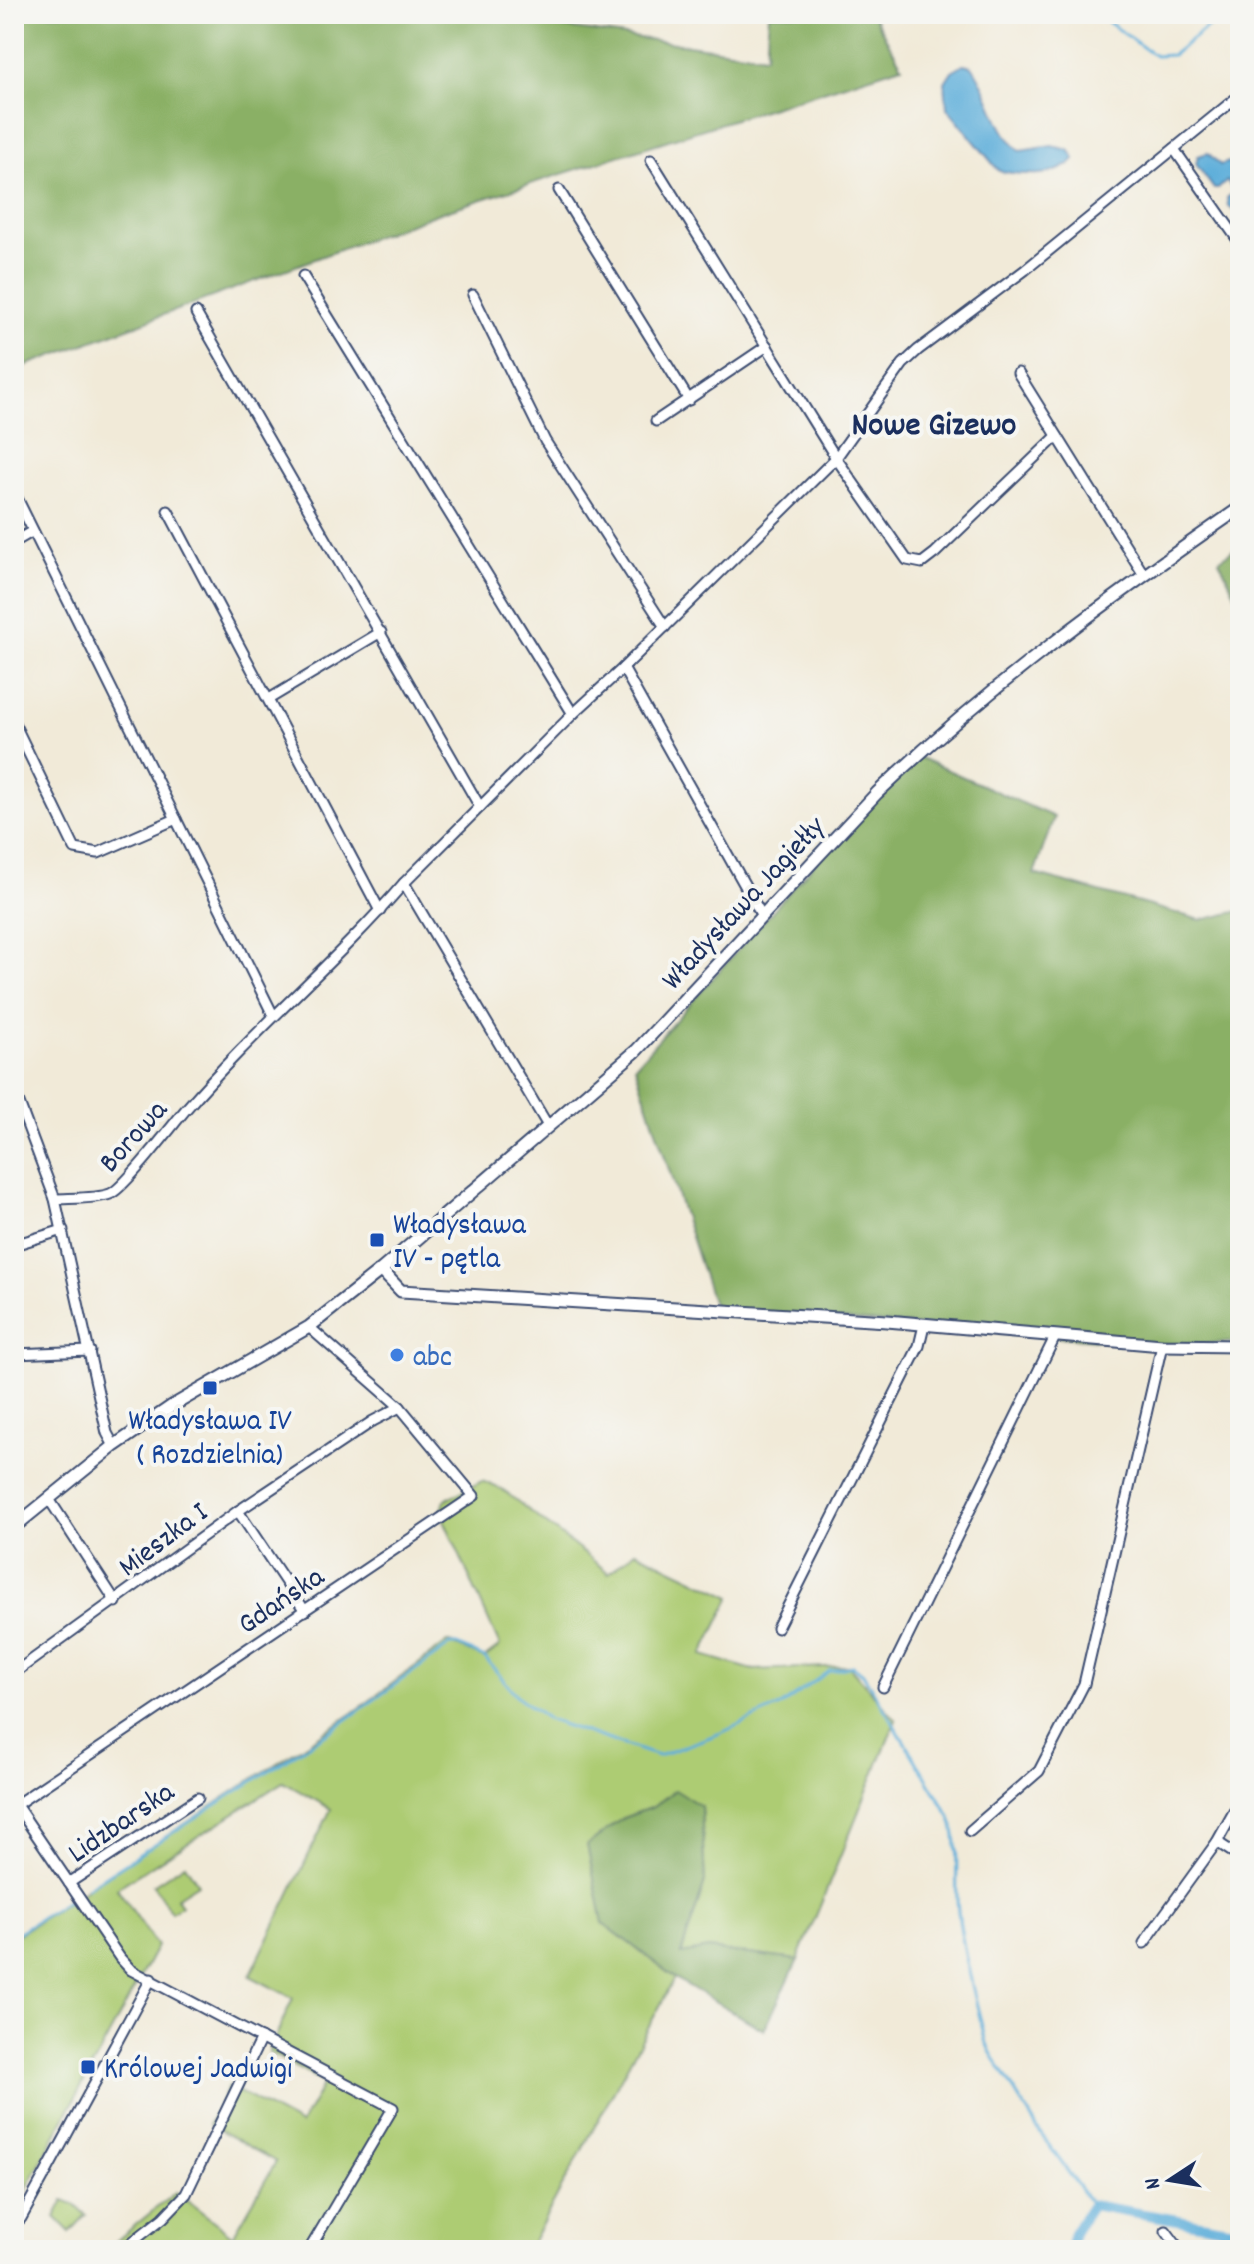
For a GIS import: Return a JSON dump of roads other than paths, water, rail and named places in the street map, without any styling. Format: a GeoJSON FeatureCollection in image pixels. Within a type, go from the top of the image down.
{"type":"FeatureCollection","features":[{"type":"Feature","properties":{"kind":"street","name":"Borowa"},"geometry":{"type":"LineString","coordinates":[[55,1199],[111,1194],[128,1180],[201,1092],[273,1015],[573,714],[836,458],[903,364],[1025,270],[1240,95]]}},
{"type":"Feature","properties":{"kind":"street"},"geometry":{"type":"LineString","coordinates":[[1174,149],[1240,243]]}},
{"type":"Feature","properties":{"kind":"street"},"geometry":{"type":"LineString","coordinates":[[651,160],[836,458],[907,560],[922,563],[1057,436]]}},
{"type":"Feature","properties":{"kind":"street"},"geometry":{"type":"LineString","coordinates":[[559,190],[689,400]]}},
{"type":"Feature","properties":{"kind":"street"},"geometry":{"type":"LineString","coordinates":[[303,276],[573,714]]}},
{"type":"Feature","properties":{"kind":"street"},"geometry":{"type":"LineString","coordinates":[[473,295],[545,441],[665,627]]}},
{"type":"Feature","properties":{"kind":"street"},"geometry":{"type":"LineString","coordinates":[[196,313],[480,807]]}},
{"type":"Feature","properties":{"kind":"street"},"geometry":{"type":"LineString","coordinates":[[656,421],[767,346]]}},
{"type":"Feature","properties":{"kind":"street"},"geometry":{"type":"LineString","coordinates":[[1018,373],[1144,575]]}},
{"type":"Feature","properties":{"kind":"street"},"geometry":{"type":"LineString","coordinates":[[14,492],[273,1015]]}},
{"type":"Feature","properties":{"kind":"street","name":"Władysława Jagiełły"},"geometry":{"type":"LineString","coordinates":[[14,1527],[114,1446],[172,1406],[309,1327],[381,1270],[636,1051],[877,793],[916,756],[1054,640],[1240,508]]}},
{"type":"Feature","properties":{"kind":"street"},"geometry":{"type":"LineString","coordinates":[[168,511],[380,911]]}},
{"type":"Feature","properties":{"kind":"street"},"geometry":{"type":"LineString","coordinates":[[14,542],[33,531]]}},
{"type":"Feature","properties":{"kind":"street"},"geometry":{"type":"LineString","coordinates":[[269,699],[381,632]]}},
{"type":"Feature","properties":{"kind":"street"},"geometry":{"type":"LineString","coordinates":[[623,668],[762,916]]}},
{"type":"Feature","properties":{"kind":"street"},"geometry":{"type":"LineString","coordinates":[[14,723],[75,849],[98,853],[176,819]]}},
{"type":"Feature","properties":{"kind":"street"},"geometry":{"type":"LineString","coordinates":[[404,883],[548,1126]]}},
{"type":"Feature","properties":{"kind":"street"},"geometry":{"type":"LineString","coordinates":[[14,1090],[55,1199],[107,1433],[114,1446]]}},
{"type":"Feature","properties":{"kind":"street"},"geometry":{"type":"LineString","coordinates":[[14,1245],[63,1230]]}},
{"type":"Feature","properties":{"kind":"street"},"geometry":{"type":"LineString","coordinates":[[381,1270],[401,1291],[715,1310],[1162,1345],[1240,1346]]}},
{"type":"Feature","properties":{"kind":"street"},"geometry":{"type":"LineString","coordinates":[[777,1628],[919,1346],[924,1325]]}},
{"type":"Feature","properties":{"kind":"street"},"geometry":{"type":"LineString","coordinates":[[309,1327],[400,1407]]}},
{"type":"Feature","properties":{"kind":"street"},"geometry":{"type":"LineString","coordinates":[[883,1687],[1055,1337]]}},
{"type":"Feature","properties":{"kind":"street"},"geometry":{"type":"LineString","coordinates":[[970,1831],[1039,1771],[1084,1684],[1162,1345]]}},
{"type":"Feature","properties":{"kind":"street"},"geometry":{"type":"LineString","coordinates":[[14,1354],[90,1351]]}},
{"type":"Feature","properties":{"kind":"street","name":"Mieszka I"},"geometry":{"type":"LineString","coordinates":[[14,1673],[238,1511],[373,1421],[400,1407]]}},
{"type":"Feature","properties":{"kind":"street","name":"Gdańska"},"geometry":{"type":"LineString","coordinates":[[15,1804],[474,1496],[400,1407]]}},
{"type":"Feature","properties":{"kind":"street"},"geometry":{"type":"LineString","coordinates":[[49,1499],[116,1602]]}},
{"type":"Feature","properties":{"kind":"street"},"geometry":{"type":"LineString","coordinates":[[238,1511],[305,1611]]}},
{"type":"Feature","properties":{"kind":"street","name":"Lidzbarska"},"geometry":{"type":"LineString","coordinates":[[69,1883],[198,1798]]}},
{"type":"Feature","properties":{"kind":"street"},"geometry":{"type":"LineString","coordinates":[[1144,1943],[1217,1842],[1240,1801]]}},
{"type":"Feature","properties":{"kind":"street","name":"Lidzbarska"},"geometry":{"type":"LineString","coordinates":[[15,1804],[131,1970],[393,2108],[309,2250]]}},
{"type":"Feature","properties":{"kind":"street"},"geometry":{"type":"LineString","coordinates":[[1217,1842],[1240,1857]]}},
{"type":"Feature","properties":{"kind":"street"},"geometry":{"type":"LineString","coordinates":[[14,2224],[21,2218],[151,1979]]}},
{"type":"Feature","properties":{"kind":"street"},"geometry":{"type":"LineString","coordinates":[[122,2250],[163,2218],[186,2194],[261,2038]]}},
{"type":"Feature","properties":{"kind":"street"},"geometry":{"type":"LineString","coordinates":[[1166,2231],[1180,2250]]}},
{"type":"Feature","properties":{"kind":"water"},"geometry":{"type":"Polygon","coordinates":[[[964,64],[972,66],[1005,132],[1020,151],[1052,146],[1069,150],[1075,159],[1049,173],[999,171],[947,108],[945,82],[952,71],[964,64]]]}},
{"type":"Feature","properties":{"kind":"water"},"geometry":{"type":"Polygon","coordinates":[[[1208,153],[1220,165],[1229,162],[1240,170],[1240,213],[1228,206],[1227,198],[1234,192],[1227,181],[1214,189],[1196,164],[1198,156],[1208,153]]]}},
{"type":"Feature","properties":{"kind":"waterway"},"geometry":{"type":"LineString","coordinates":[[1097,14],[1155,56],[1172,55],[1224,14]]}},
{"type":"Feature","properties":{"kind":"waterway"},"geometry":{"type":"LineString","coordinates":[[87,1888],[332,1730],[450,1645],[457,1645],[485,1658],[518,1697],[549,1720],[658,1756],[721,1733],[782,1705],[829,1671],[853,1666],[863,1674],[951,1818],[956,1841],[960,1927],[985,2040],[1041,2134],[1092,2205]]}},
{"type":"Feature","properties":{"kind":"waterway"},"geometry":{"type":"LineString","coordinates":[[14,1935],[72,1898]]}},
{"type":"Feature","properties":{"kind":"waterway"},"geometry":{"type":"LineString","coordinates":[[1070,2250],[1074,2233],[1092,2205],[1240,2231]]}},
{"type":"Feature","properties":{"kind":"place","name":"Władysława IV - pętla"},"geometry":{"type":"Point","coordinates":[377,1240]}},
{"type":"Feature","properties":{"kind":"place","name":"abc"},"geometry":{"type":"Point","coordinates":[397,1355]}},
{"type":"Feature","properties":{"kind":"place","name":"Władysława IV ( Rozdzielnia)"},"geometry":{"type":"Point","coordinates":[210,1388]}},
{"type":"Feature","properties":{"kind":"place","name":"Królowej Jadwigi"},"geometry":{"type":"Point","coordinates":[88,2067]}},
{"type":"Feature","properties":{"kind":"district","name":"Nowe Gizewo"},"geometry":{"type":"Point","coordinates":[934,422]}}]}
